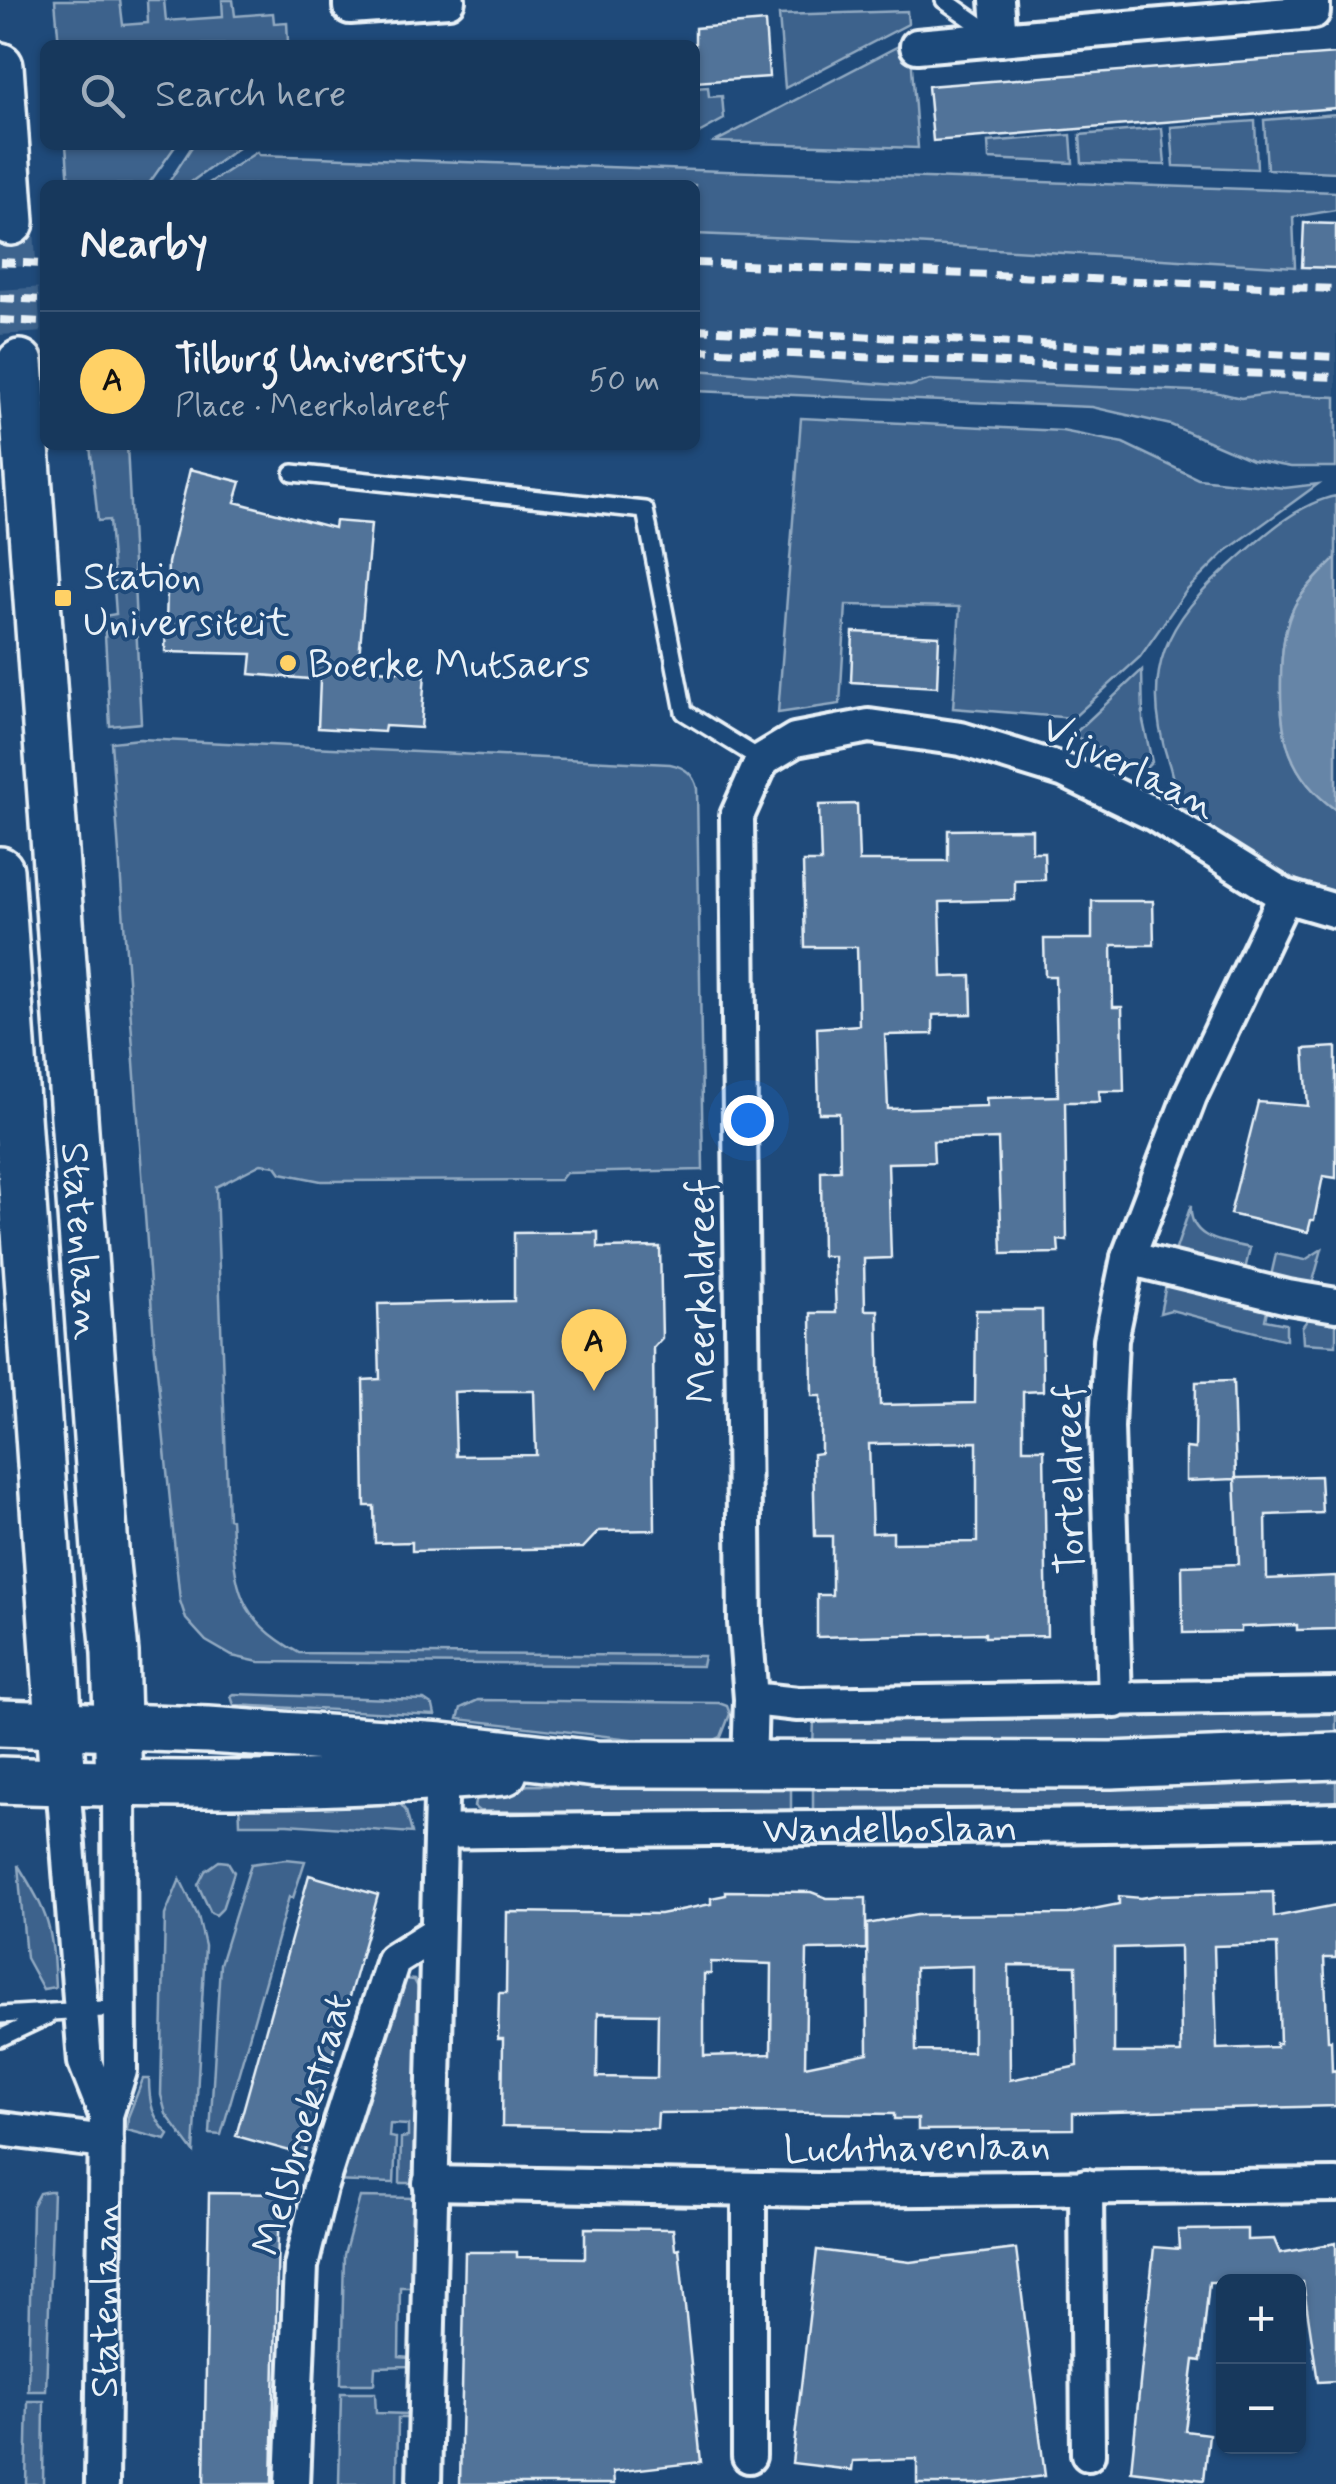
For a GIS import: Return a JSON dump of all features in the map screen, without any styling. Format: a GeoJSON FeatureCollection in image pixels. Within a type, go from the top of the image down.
{"type":"FeatureCollection","features":[{"type":"Feature","properties":{"kind":"street"},"geometry":{"type":"LineString","coordinates":[[350,0],[350,8],[448,0]]}},
{"type":"Feature","properties":{"kind":"street"},"geometry":{"type":"LineString","coordinates":[[997,0],[1000,39]]}},
{"type":"Feature","properties":{"kind":"street"},"geometry":{"type":"LineString","coordinates":[[918,46],[1313,12],[1313,0]]}},
{"type":"Feature","properties":{"kind":"street"},"geometry":{"type":"LineString","coordinates":[[0,66],[11,222]]}},
{"type":"Feature","properties":{"kind":"street","name":"Statenlaan"},"geometry":{"type":"LineString","coordinates":[[20,363],[118,1726],[120,2071],[106,2129],[102,2484]]}},
{"type":"Feature","properties":{"kind":"street","name":"Vijverlaan"},"geometry":{"type":"LineString","coordinates":[[762,760],[795,740],[869,726],[960,739],[1065,771],[1154,814],[1285,896],[1336,912]]}},
{"type":"Feature","properties":{"kind":"street","name":"Meerkoldreef"},"geometry":{"type":"LineString","coordinates":[[749,1767],[737,816],[762,760]]}},
{"type":"Feature","properties":{"kind":"street","name":"Statenlaan"},"geometry":{"type":"LineString","coordinates":[[0,870],[64,1782],[70,2011],[106,2129]]}},
{"type":"Feature","properties":{"kind":"street","name":"Torteldreef"},"geometry":{"type":"LineString","coordinates":[[1116,1702],[1107,1427],[1110,1340],[1128,1258],[1190,1096],[1285,896]]}},
{"type":"Feature","properties":{"kind":"street"},"geometry":{"type":"LineString","coordinates":[[1128,1258],[1336,1304]]}},
{"type":"Feature","properties":{"kind":"street"},"geometry":{"type":"LineString","coordinates":[[751,1699],[798,1704],[1336,1696]]}},
{"type":"Feature","properties":{"kind":"street","name":"Wandelboslaan"},"geometry":{"type":"LineString","coordinates":[[0,1723],[118,1726],[442,1762]]}},
{"type":"Feature","properties":{"kind":"street","name":"Wandelboslaan"},"geometry":{"type":"LineString","coordinates":[[0,1780],[119,1782],[442,1762],[749,1767],[1110,1765],[1336,1756]]}},
{"type":"Feature","properties":{"kind":"street"},"geometry":{"type":"LineString","coordinates":[[424,2484],[442,1762]]}},
{"type":"Feature","properties":{"kind":"street","name":"Wandelboslaan"},"geometry":{"type":"LineString","coordinates":[[442,1832],[1118,1826],[1336,1820]]}},
{"type":"Feature","properties":{"kind":"street","name":"Melsbroekstraat"},"geometry":{"type":"LineString","coordinates":[[292,2484],[300,2266],[320,2188],[393,1960],[436,1933]]}},
{"type":"Feature","properties":{"kind":"street"},"geometry":{"type":"LineString","coordinates":[[0,2129],[106,2129]]}},
{"type":"Feature","properties":{"kind":"street","name":"Luchthavenlaan"},"geometry":{"type":"LineString","coordinates":[[430,2183],[749,2190],[1336,2185]]}},
{"type":"Feature","properties":{"kind":"street","name":"Luchthavenlaan"},"geometry":{"type":"LineString","coordinates":[[1086,2186],[1088,2454]]}},
{"type":"Feature","properties":{"kind":"street","name":"Luchthavenlaan"},"geometry":{"type":"LineString","coordinates":[[748,2456],[749,2190]]}},
{"type":"Feature","properties":{"kind":"lane"},"geometry":{"type":"LineString","coordinates":[[944,0],[1000,39]]}},
{"type":"Feature","properties":{"kind":"lane"},"geometry":{"type":"LineString","coordinates":[[294,473],[645,510],[684,712],[762,760]]}},
{"type":"Feature","properties":{"kind":"lane"},"geometry":{"type":"LineString","coordinates":[[0,2015],[120,2008]]}},
{"type":"Feature","properties":{"kind":"lane"},"geometry":{"type":"LineString","coordinates":[[0,2038],[70,2011]]}},
{"type":"Feature","properties":{"kind":"shaded area"},"geometry":{"type":"Polygon","coordinates":[[[55,0],[120,0],[123,25],[148,23],[147,0],[164,0],[166,21],[223,17],[222,0],[233,0],[235,16],[273,13],[274,23],[287,22],[288,40],[59,40],[55,0]]]}},
{"type":"Feature","properties":{"kind":"shaded area"},"geometry":{"type":"Polygon","coordinates":[[[907,11],[908,24],[785,88],[779,15],[907,11]]]}},
{"type":"Feature","properties":{"kind":"shaded area"},"geometry":{"type":"Polygon","coordinates":[[[910,40],[918,148],[715,142],[910,40]]]}},
{"type":"Feature","properties":{"kind":"shaded area"},"geometry":{"type":"Polygon","coordinates":[[[708,87],[709,97],[722,96],[724,119],[700,132],[700,88],[708,87]]]}},
{"type":"Feature","properties":{"kind":"shaded area"},"geometry":{"type":"Polygon","coordinates":[[[1336,114],[1336,172],[1267,169],[1264,120],[1336,114]]]}},
{"type":"Feature","properties":{"kind":"shaded area"},"geometry":{"type":"Polygon","coordinates":[[[1255,121],[1257,169],[1174,166],[1171,127],[1255,121]]]}},
{"type":"Feature","properties":{"kind":"shaded area"},"geometry":{"type":"Polygon","coordinates":[[[1162,128],[1165,165],[1082,163],[1080,135],[1162,128]]]}},
{"type":"Feature","properties":{"kind":"shaded area"},"geometry":{"type":"Polygon","coordinates":[[[1071,135],[1073,163],[989,159],[988,142],[1071,135]]]}},
{"type":"Feature","properties":{"kind":"shaded area"},"geometry":{"type":"Polygon","coordinates":[[[66,150],[172,150],[152,180],[69,180],[66,150]]]}},
{"type":"Feature","properties":{"kind":"shaded area"},"geometry":{"type":"Polygon","coordinates":[[[190,150],[235,150],[194,180],[170,180],[190,150]]]}},
{"type":"Feature","properties":{"kind":"shaded area"},"geometry":{"type":"Polygon","coordinates":[[[257,152],[1336,192],[1336,210],[1293,217],[1295,267],[700,234],[700,180],[214,180],[257,152]]]}},
{"type":"Feature","properties":{"kind":"shaded area"},"geometry":{"type":"Polygon","coordinates":[[[700,234],[1336,270],[1336,397],[1268,394],[1241,398],[1215,392],[931,380],[910,386],[700,370],[700,234]]]}},
{"type":"Feature","properties":{"kind":"shaded area"},"geometry":{"type":"Polygon","coordinates":[[[700,370],[910,386],[930,380],[1215,392],[1241,398],[1268,394],[1336,397],[1336,467],[1291,467],[1252,460],[1171,425],[1092,407],[700,391],[700,370]]]}},
{"type":"Feature","properties":{"kind":"shaded area"},"geometry":{"type":"Polygon","coordinates":[[[801,418],[1062,431],[1123,443],[1198,479],[1285,488],[1318,484],[1226,551],[1186,591],[1140,657],[1073,718],[953,708],[960,607],[846,605],[840,704],[778,713],[801,418]]]}},
{"type":"Feature","properties":{"kind":"shaded area"},"geometry":{"type":"Polygon","coordinates":[[[91,450],[127,450],[141,723],[110,726],[104,616],[116,614],[109,520],[98,521],[91,450]]]}},
{"type":"Feature","properties":{"kind":"shaded area"},"geometry":{"type":"Polygon","coordinates":[[[1336,496],[1336,558],[1295,605],[1284,642],[1281,681],[1282,720],[1290,753],[1307,783],[1336,810],[1336,896],[1269,866],[1186,811],[1160,732],[1157,702],[1164,651],[1175,628],[1210,584],[1281,522],[1336,496]]]}},
{"type":"Feature","properties":{"kind":"shaded area"},"geometry":{"type":"Polygon","coordinates":[[[1336,558],[1336,810],[1307,783],[1290,753],[1282,720],[1281,681],[1284,642],[1295,605],[1336,558]]]}},
{"type":"Feature","properties":{"kind":"shaded area"},"geometry":{"type":"Polygon","coordinates":[[[1142,670],[1143,721],[1152,762],[1143,771],[1073,735],[1142,670]]]}},
{"type":"Feature","properties":{"kind":"shaded area"},"geometry":{"type":"Polygon","coordinates":[[[140,739],[670,764],[684,769],[694,779],[703,1170],[566,1173],[560,1180],[321,1181],[281,1173],[276,1166],[261,1164],[216,1187],[228,1518],[242,1598],[262,1626],[299,1653],[704,1656],[702,1666],[259,1662],[232,1656],[206,1641],[186,1619],[180,1601],[154,1340],[111,742],[140,739]]]}},
{"type":"Feature","properties":{"kind":"shaded area"},"geometry":{"type":"Polygon","coordinates":[[[1191,1205],[1195,1226],[1201,1232],[1250,1248],[1245,1270],[1175,1252],[1191,1205]]]}},
{"type":"Feature","properties":{"kind":"shaded area"},"geometry":{"type":"Polygon","coordinates":[[[1322,1249],[1312,1285],[1271,1276],[1276,1254],[1305,1260],[1322,1249]]]}},
{"type":"Feature","properties":{"kind":"shaded area"},"geometry":{"type":"Polygon","coordinates":[[[1166,1285],[1267,1310],[1265,1320],[1286,1324],[1286,1340],[1171,1310],[1160,1313],[1166,1285]]]}},
{"type":"Feature","properties":{"kind":"shaded area"},"geometry":{"type":"Polygon","coordinates":[[[1308,1319],[1336,1323],[1336,1345],[1303,1343],[1302,1327],[1308,1319]]]}},
{"type":"Feature","properties":{"kind":"shaded area"},"geometry":{"type":"Polygon","coordinates":[[[234,1694],[424,1700],[433,1706],[435,1715],[234,1705],[234,1694]]]}},
{"type":"Feature","properties":{"kind":"shaded area"},"geometry":{"type":"Polygon","coordinates":[[[478,1700],[719,1703],[727,1706],[730,1714],[721,1737],[700,1747],[458,1719],[461,1708],[478,1700]]]}},
{"type":"Feature","properties":{"kind":"shaded area"},"geometry":{"type":"Polygon","coordinates":[[[1336,1712],[1336,1739],[813,1747],[814,1721],[1336,1712]]]}},
{"type":"Feature","properties":{"kind":"shaded area"},"geometry":{"type":"Polygon","coordinates":[[[1336,1779],[1336,1805],[813,1814],[813,1787],[1336,1779]]]}},
{"type":"Feature","properties":{"kind":"shaded area"},"geometry":{"type":"Polygon","coordinates":[[[529,1785],[791,1787],[791,1814],[479,1811],[474,1807],[482,1796],[529,1785]]]}},
{"type":"Feature","properties":{"kind":"shaded area"},"geometry":{"type":"Polygon","coordinates":[[[239,1796],[394,1796],[406,1811],[412,1833],[240,1824],[239,1796]]]}},
{"type":"Feature","properties":{"kind":"shaded area"},"geometry":{"type":"Polygon","coordinates":[[[286,1859],[305,1861],[293,1898],[289,1897],[221,2135],[210,2134],[220,1964],[251,1864],[286,1859]]]}},
{"type":"Feature","properties":{"kind":"shaded area"},"geometry":{"type":"Polygon","coordinates":[[[219,1861],[228,1862],[234,1872],[222,1909],[216,1915],[211,1913],[198,1885],[205,1871],[219,1861]]]}},
{"type":"Feature","properties":{"kind":"shaded area"},"geometry":{"type":"Polygon","coordinates":[[[18,1865],[47,1923],[55,1987],[43,1989],[26,1958],[18,1865]]]}},
{"type":"Feature","properties":{"kind":"shaded area"},"geometry":{"type":"Polygon","coordinates":[[[180,1879],[198,1916],[205,1946],[194,2152],[166,2114],[161,2095],[165,1915],[180,1879]]]}},
{"type":"Feature","properties":{"kind":"shaded area"},"geometry":{"type":"Polygon","coordinates":[[[403,1979],[414,1980],[420,1991],[414,2183],[400,2183],[401,2138],[408,2137],[408,2125],[390,2124],[389,2137],[396,2138],[394,2183],[329,2181],[403,1979]]]}},
{"type":"Feature","properties":{"kind":"shaded area"},"geometry":{"type":"Polygon","coordinates":[[[143,2079],[149,2079],[153,2109],[169,2135],[166,2140],[127,2130],[143,2079]]]}},
{"type":"Feature","properties":{"kind":"shaded area"},"geometry":{"type":"Polygon","coordinates":[[[53,2191],[46,2391],[28,2391],[32,2206],[39,2193],[53,2191]]]}},
{"type":"Feature","properties":{"kind":"shaded area"},"geometry":{"type":"Polygon","coordinates":[[[360,2197],[414,2198],[412,2287],[400,2287],[399,2357],[410,2358],[410,2366],[375,2367],[374,2384],[341,2384],[344,2255],[360,2197]]]}},
{"type":"Feature","properties":{"kind":"shaded area"},"geometry":{"type":"Polygon","coordinates":[[[341,2393],[375,2393],[376,2413],[409,2414],[409,2418],[398,2418],[397,2484],[339,2484],[341,2393]]]}},
{"type":"Feature","properties":{"kind":"shaded area"},"geometry":{"type":"Polygon","coordinates":[[[28,2401],[44,2401],[43,2484],[26,2484],[28,2401]]]}},
{"type":"Feature","properties":{"kind":"building"},"geometry":{"type":"Polygon","coordinates":[[[765,22],[769,77],[700,82],[700,40],[695,40],[695,28],[765,22]]]}},
{"type":"Feature","properties":{"kind":"building"},"geometry":{"type":"Polygon","coordinates":[[[1336,54],[1336,108],[933,141],[928,86],[1336,54]]]}},
{"type":"Feature","properties":{"kind":"building"},"geometry":{"type":"Polygon","coordinates":[[[1304,223],[1336,224],[1336,268],[1302,267],[1304,223]]]}},
{"type":"Feature","properties":{"kind":"building"},"geometry":{"type":"Polygon","coordinates":[[[190,469],[241,482],[235,502],[334,528],[335,521],[371,524],[358,669],[425,673],[421,728],[385,726],[384,732],[318,728],[320,680],[250,674],[252,654],[165,652],[168,563],[190,469]]]}},
{"type":"Feature","properties":{"kind":"building"},"geometry":{"type":"Polygon","coordinates":[[[853,632],[939,636],[937,687],[851,682],[853,632]]]}},
{"type":"Feature","properties":{"kind":"building"},"geometry":{"type":"Polygon","coordinates":[[[857,804],[859,861],[948,861],[948,830],[1032,829],[1032,852],[1044,852],[1045,880],[1015,881],[1015,900],[940,902],[942,977],[971,976],[972,1014],[933,1015],[933,1034],[885,1035],[888,1109],[987,1106],[986,1098],[1058,1096],[1055,976],[1045,976],[1044,939],[1092,939],[1092,901],[1153,901],[1154,945],[1112,945],[1113,1007],[1122,1007],[1124,1091],[1099,1091],[1100,1102],[1065,1102],[1067,1241],[1058,1240],[1059,1253],[1002,1254],[998,1139],[933,1141],[934,1162],[888,1163],[891,1258],[864,1259],[865,1310],[878,1310],[880,1405],[975,1403],[976,1310],[1042,1310],[1043,1391],[1023,1392],[1023,1449],[1044,1449],[1047,1636],[985,1637],[985,1633],[817,1637],[817,1595],[832,1595],[832,1536],[815,1536],[813,1454],[821,1453],[821,1396],[812,1396],[811,1313],[836,1313],[834,1256],[822,1256],[821,1171],[840,1170],[839,1113],[819,1113],[817,1028],[859,1025],[857,947],[805,947],[803,862],[821,862],[819,805],[857,804]],[[977,1442],[869,1444],[872,1533],[893,1532],[893,1543],[977,1542],[977,1442]]]}},
{"type":"Feature","properties":{"kind":"building"},"geometry":{"type":"Polygon","coordinates":[[[1336,1047],[1336,1178],[1323,1176],[1308,1232],[1230,1214],[1258,1102],[1308,1106],[1304,1049],[1336,1047]]]}},
{"type":"Feature","properties":{"kind":"building"},"geometry":{"type":"Polygon","coordinates":[[[598,1232],[598,1248],[660,1247],[662,1338],[653,1348],[655,1530],[599,1531],[583,1548],[412,1551],[412,1542],[375,1543],[374,1506],[365,1506],[363,1380],[380,1379],[378,1304],[514,1301],[514,1233],[598,1232]],[[534,1391],[454,1392],[456,1456],[536,1455],[534,1391]]]}},
{"type":"Feature","properties":{"kind":"building"},"geometry":{"type":"Polygon","coordinates":[[[1233,1381],[1236,1478],[1320,1476],[1322,1513],[1266,1515],[1267,1579],[1336,1576],[1336,1629],[1297,1630],[1297,1625],[1241,1627],[1241,1632],[1183,1633],[1182,1566],[1239,1564],[1235,1479],[1186,1481],[1186,1448],[1195,1449],[1196,1382],[1233,1381]]]}},
{"type":"Feature","properties":{"kind":"building"},"geometry":{"type":"Polygon","coordinates":[[[309,1875],[378,1895],[304,2155],[236,2136],[309,1875]]]}},
{"type":"Feature","properties":{"kind":"building"},"geometry":{"type":"Polygon","coordinates":[[[726,1891],[811,1892],[827,1898],[866,1898],[866,1949],[807,1950],[805,2066],[868,2053],[867,1924],[917,1915],[1068,1914],[1119,1904],[1119,1896],[1273,1892],[1274,1917],[1336,1905],[1336,1958],[1324,1958],[1336,2106],[1073,2113],[1073,2129],[918,2130],[918,2119],[894,2119],[894,2114],[748,2112],[658,2113],[657,2129],[502,2126],[499,1993],[506,1993],[507,1912],[660,1914],[711,1904],[711,1898],[726,1895],[726,1891]],[[1277,1944],[1214,1946],[1217,2049],[1276,2047],[1280,2043],[1277,1944]],[[1180,1946],[1114,1948],[1114,2053],[1181,2053],[1180,1946]],[[711,1962],[711,1974],[704,1974],[704,2056],[771,2054],[772,1964],[711,1962]],[[1009,1965],[1010,2080],[1078,2066],[1076,1966],[1009,1965]],[[973,1966],[915,1968],[916,2051],[973,2052],[973,1966]],[[598,2013],[597,2077],[657,2078],[658,2014],[598,2013]]]}},
{"type":"Feature","properties":{"kind":"building"},"geometry":{"type":"Polygon","coordinates":[[[209,2193],[279,2194],[272,2484],[204,2484],[209,2193]]]}},
{"type":"Feature","properties":{"kind":"building"},"geometry":{"type":"Polygon","coordinates":[[[585,2228],[673,2229],[675,2249],[679,2248],[701,2462],[613,2472],[614,2484],[460,2484],[465,2252],[585,2258],[585,2228]]]}},
{"type":"Feature","properties":{"kind":"building"},"geometry":{"type":"Polygon","coordinates":[[[1247,2229],[1247,2240],[1274,2239],[1280,2253],[1336,2243],[1336,2381],[1318,2382],[1306,2302],[1306,2274],[1216,2274],[1216,2282],[1209,2282],[1201,2361],[1194,2360],[1185,2431],[1209,2434],[1204,2480],[1131,2471],[1154,2247],[1179,2249],[1178,2230],[1247,2229]]]}},
{"type":"Feature","properties":{"kind":"building"},"geometry":{"type":"Polygon","coordinates":[[[1016,2249],[1045,2476],[978,2484],[917,2484],[917,2459],[853,2461],[852,2470],[792,2463],[817,2250],[910,2262],[1016,2249]]]}},
{"type":"Feature","properties":{"kind":"tunnel"},"geometry":{"type":"LineString","coordinates":[[11,222],[20,363]]}},
{"type":"Feature","properties":{"kind":"railway"},"geometry":{"type":"LineString","coordinates":[[0,262],[40,264]]}},
{"type":"Feature","properties":{"kind":"railway"},"geometry":{"type":"LineString","coordinates":[[700,263],[1336,289]]}},
{"type":"Feature","properties":{"kind":"railway"},"geometry":{"type":"LineString","coordinates":[[0,298],[40,300]]}},
{"type":"Feature","properties":{"kind":"railway"},"geometry":{"type":"LineString","coordinates":[[0,320],[40,322]]}},
{"type":"Feature","properties":{"kind":"railway"},"geometry":{"type":"LineString","coordinates":[[700,329],[1336,357]]}},
{"type":"Feature","properties":{"kind":"railway"},"geometry":{"type":"LineString","coordinates":[[700,350],[1336,377]]}},
{"type":"Feature","properties":{"kind":"place","name":"Station Universiteit"},"geometry":{"type":"Point","coordinates":[63,598]}},
{"type":"Feature","properties":{"kind":"place","name":"Boerke Mutsaers"},"geometry":{"type":"Point","coordinates":[288,663]}},
{"type":"Feature","properties":{"kind":"place","name":"Tilburg University"},"geometry":{"type":"Point","coordinates":[594,1391]}}]}
